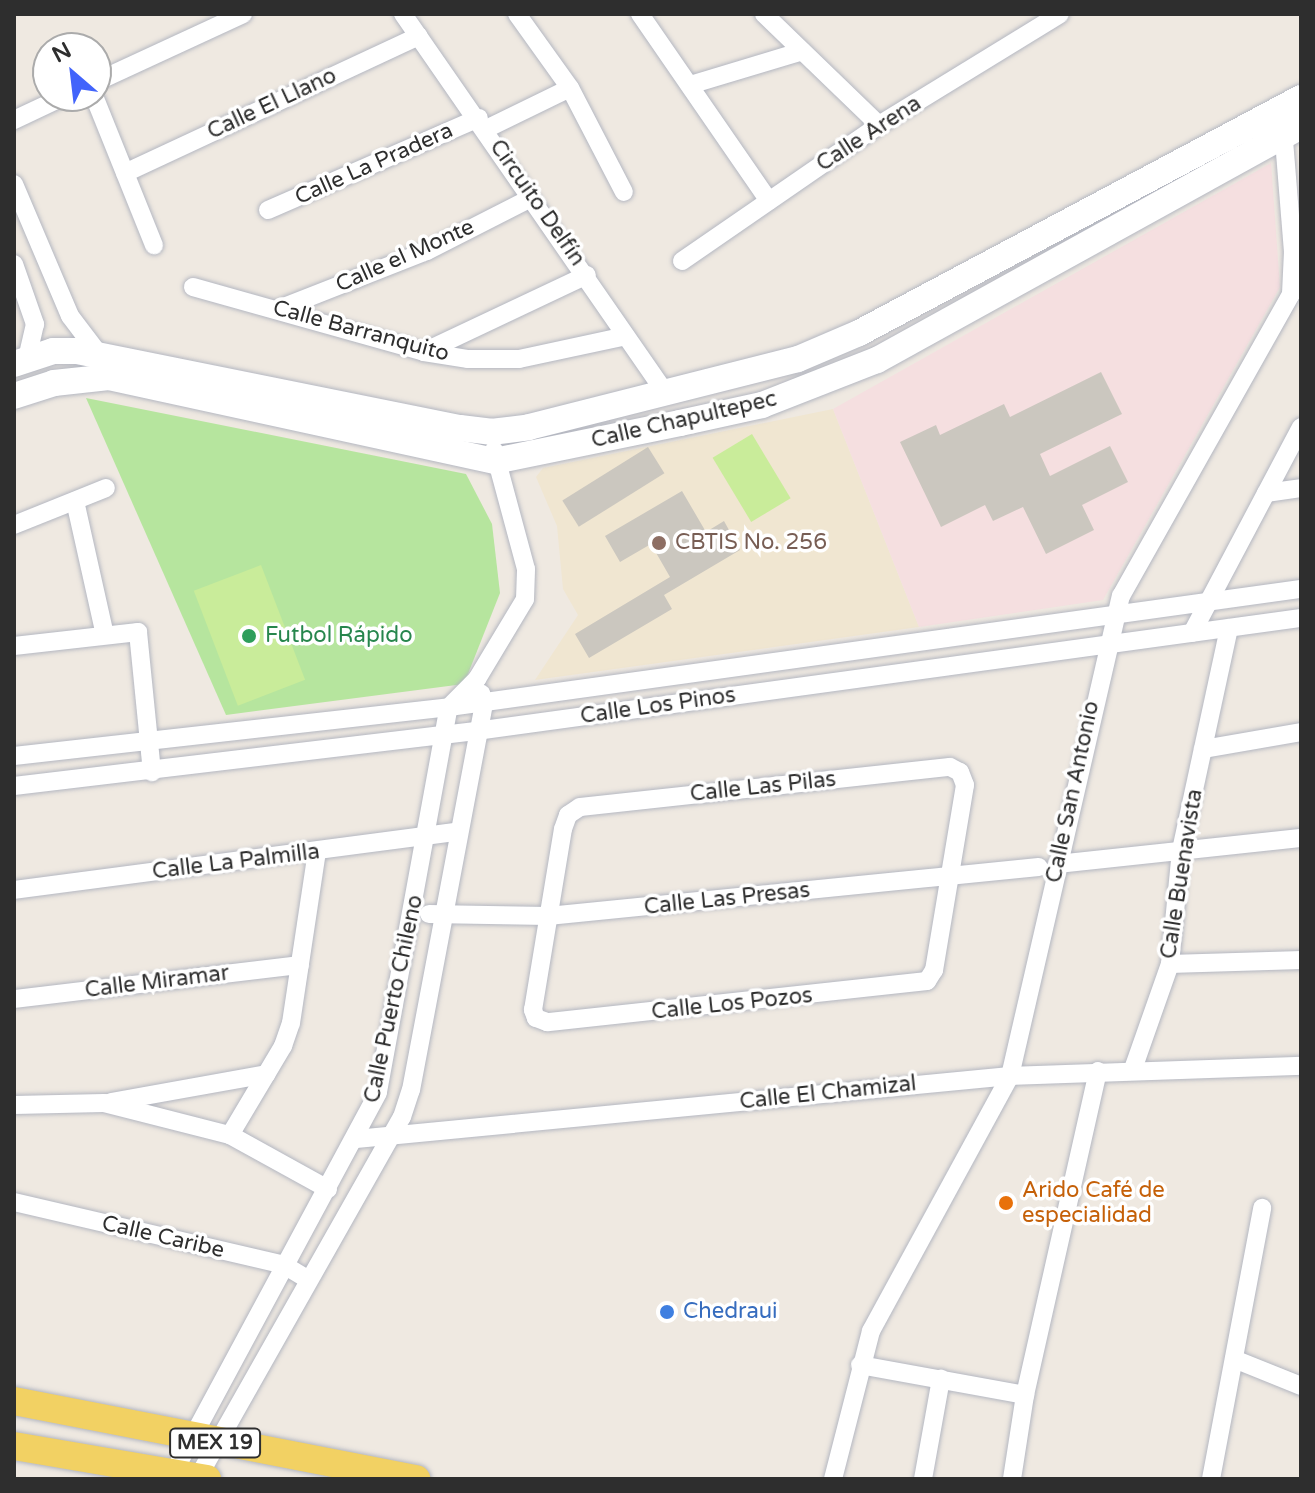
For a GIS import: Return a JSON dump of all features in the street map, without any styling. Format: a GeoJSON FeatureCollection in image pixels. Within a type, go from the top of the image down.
{"type":"FeatureCollection","features":[{"type":"Feature","properties":{"kind":"main road","name":"MEX 19"},"geometry":{"type":"LineString","coordinates":[[14,1401],[417,1479]]}},
{"type":"Feature","properties":{"kind":"main road","name":"MEX 19"},"geometry":{"type":"LineString","coordinates":[[14,1446],[188,1478]]}},
{"type":"Feature","properties":{"kind":"street"},"geometry":{"type":"LineString","coordinates":[[112,75],[243,14]]}},
{"type":"Feature","properties":{"kind":"street","name":"Circuito Delfín"},"geometry":{"type":"LineString","coordinates":[[403,14],[483,124],[529,199],[587,275],[667,395]]}},
{"type":"Feature","properties":{"kind":"street"},"geometry":{"type":"LineString","coordinates":[[517,14],[570,88],[624,192]]}},
{"type":"Feature","properties":{"kind":"street"},"geometry":{"type":"LineString","coordinates":[[640,14],[769,201]]}},
{"type":"Feature","properties":{"kind":"street"},"geometry":{"type":"LineString","coordinates":[[764,14],[799,52],[879,125]]}},
{"type":"Feature","properties":{"kind":"street","name":"Calle Arena"},"geometry":{"type":"LineString","coordinates":[[682,261],[879,125],[1060,14]]}},
{"type":"Feature","properties":{"kind":"street","name":"Calle El Llano"},"geometry":{"type":"LineString","coordinates":[[125,173],[419,36]]}},
{"type":"Feature","properties":{"kind":"street"},"geometry":{"type":"LineString","coordinates":[[690,85],[799,52]]}},
{"type":"Feature","properties":{"kind":"street","name":"Calle La Pradera"},"geometry":{"type":"LineString","coordinates":[[268,210],[570,88]]}},
{"type":"Feature","properties":{"kind":"street"},"geometry":{"type":"LineString","coordinates":[[100,112],[154,245]]}},
{"type":"Feature","properties":{"kind":"street","name":"Calle San Antonio"},"geometry":{"type":"LineString","coordinates":[[833,1479],[871,1331],[1010,1076],[1048,866],[1115,613],[1278,323],[1291,294],[1297,250],[1292,118]]}},
{"type":"Feature","properties":{"kind":"street","name":"Calle Chapultepec"},"geometry":{"type":"LineString","coordinates":[[21,361],[53,351],[99,354],[491,432],[667,395],[798,359],[859,333],[1292,118]]}},
{"type":"Feature","properties":{"kind":"street","name":"Calle Chapultepec"},"geometry":{"type":"LineString","coordinates":[[14,396],[54,383],[109,377],[495,461],[762,405],[819,386],[877,360],[1292,118]]}},
{"type":"Feature","properties":{"kind":"street"},"geometry":{"type":"LineString","coordinates":[[14,184],[70,316],[99,354]]}},
{"type":"Feature","properties":{"kind":"street","name":"Calle el Monte"},"geometry":{"type":"LineString","coordinates":[[279,309],[427,251],[529,199]]}},
{"type":"Feature","properties":{"kind":"street"},"geometry":{"type":"LineString","coordinates":[[14,264],[35,324],[21,361]]}},
{"type":"Feature","properties":{"kind":"street"},"geometry":{"type":"LineString","coordinates":[[424,352],[587,275]]}},
{"type":"Feature","properties":{"kind":"street","name":"Calle Barranquito"},"geometry":{"type":"LineString","coordinates":[[193,287],[424,352],[519,359],[626,336]]}},
{"type":"Feature","properties":{"kind":"street"},"geometry":{"type":"LineString","coordinates":[[1192,633],[1301,427]]}},
{"type":"Feature","properties":{"kind":"street"},"geometry":{"type":"LineString","coordinates":[[449,707],[477,679],[525,599],[526,569],[495,461],[491,432]]}},
{"type":"Feature","properties":{"kind":"street"},"geometry":{"type":"LineString","coordinates":[[14,525],[106,488]]}},
{"type":"Feature","properties":{"kind":"street"},"geometry":{"type":"LineString","coordinates":[[1266,493],[1301,488]]}},
{"type":"Feature","properties":{"kind":"street"},"geometry":{"type":"LineString","coordinates":[[75,501],[105,635]]}},
{"type":"Feature","properties":{"kind":"street","name":"Calle Los Pinos"},"geometry":{"type":"LineString","coordinates":[[14,756],[449,707],[1301,589]]}},
{"type":"Feature","properties":{"kind":"street","name":"Calle Los Pinos"},"geometry":{"type":"LineString","coordinates":[[14,786],[152,772],[476,731],[1301,618]]}},
{"type":"Feature","properties":{"kind":"street","name":"Calle Buenavista"},"geometry":{"type":"LineString","coordinates":[[1133,1069],[1170,964],[1181,850],[1229,628]]}},
{"type":"Feature","properties":{"kind":"street"},"geometry":{"type":"LineString","coordinates":[[14,646],[138,632],[152,772]]}},
{"type":"Feature","properties":{"kind":"street"},"geometry":{"type":"LineString","coordinates":[[477,679],[484,702]]}},
{"type":"Feature","properties":{"kind":"street","name":"Calle Puerto Chileno"},"geometry":{"type":"LineString","coordinates":[[188,1478],[203,1439],[309,1280],[392,1136],[411,1090],[440,915],[484,702]]}},
{"type":"Feature","properties":{"kind":"street","name":"Calle Puerto Chileno"},"geometry":{"type":"LineString","coordinates":[[188,1478],[284,1265],[356,1139],[378,1092],[414,913],[449,707]]}},
{"type":"Feature","properties":{"kind":"street"},"geometry":{"type":"LineString","coordinates":[[1203,749],[1301,732]]}},
{"type":"Feature","properties":{"kind":"street","name":"Calle Las Pilas"},"geometry":{"type":"LineString","coordinates":[[548,916],[568,815],[580,807],[950,767],[960,772],[965,785],[947,877]]}},
{"type":"Feature","properties":{"kind":"street","name":"Calle La Palmilla"},"geometry":{"type":"LineString","coordinates":[[14,890],[457,832]]}},
{"type":"Feature","properties":{"kind":"street","name":"Calle Las Presas"},"geometry":{"type":"LineString","coordinates":[[414,913],[548,916],[1301,838]]}},
{"type":"Feature","properties":{"kind":"street"},"geometry":{"type":"LineString","coordinates":[[230,1135],[266,1074],[291,1023],[317,852]]}},
{"type":"Feature","properties":{"kind":"street","name":"Calle Los Pozos"},"geometry":{"type":"LineString","coordinates":[[548,916],[536,1018],[547,1022],[927,981],[934,970],[947,877]]}},
{"type":"Feature","properties":{"kind":"street"},"geometry":{"type":"LineString","coordinates":[[1170,964],[1301,960]]}},
{"type":"Feature","properties":{"kind":"street","name":"Calle Miramar"},"geometry":{"type":"LineString","coordinates":[[14,999],[300,965]]}},
{"type":"Feature","properties":{"kind":"street","name":"Calle El Chamizal"},"geometry":{"type":"LineString","coordinates":[[356,1139],[1010,1076],[1133,1069],[1301,1066]]}},
{"type":"Feature","properties":{"kind":"street"},"geometry":{"type":"LineString","coordinates":[[1012,1479],[1025,1395],[1098,1071]]}},
{"type":"Feature","properties":{"kind":"street"},"geometry":{"type":"LineString","coordinates":[[14,1105],[104,1103],[266,1074]]}},
{"type":"Feature","properties":{"kind":"street"},"geometry":{"type":"LineString","coordinates":[[104,1103],[230,1135],[328,1189]]}},
{"type":"Feature","properties":{"kind":"street","name":"Calle Caribe"},"geometry":{"type":"LineString","coordinates":[[14,1202],[284,1265],[309,1280]]}},
{"type":"Feature","properties":{"kind":"street"},"geometry":{"type":"LineString","coordinates":[[1211,1479],[1262,1208]]}},
{"type":"Feature","properties":{"kind":"street"},"geometry":{"type":"LineString","coordinates":[[1234,1359],[1301,1386]]}},
{"type":"Feature","properties":{"kind":"street"},"geometry":{"type":"LineString","coordinates":[[860,1365],[1025,1395]]}},
{"type":"Feature","properties":{"kind":"street"},"geometry":{"type":"LineString","coordinates":[[923,1479],[941,1379]]}},
{"type":"Feature","properties":{"kind":"shaded area"},"geometry":{"type":"Polygon","coordinates":[[[1271,163],[1280,287],[1103,600],[919,627],[833,409],[1271,163]]]}},
{"type":"Feature","properties":{"kind":"shaded area"},"geometry":{"type":"Polygon","coordinates":[[[833,409],[919,627],[535,680],[578,615],[563,589],[557,526],[536,477],[543,468],[833,409]]]}},
{"type":"Feature","properties":{"kind":"green space"},"geometry":{"type":"Polygon","coordinates":[[[86,398],[466,474],[492,524],[500,593],[464,684],[226,715],[86,398]]]}},
{"type":"Feature","properties":{"kind":"green space"},"geometry":{"type":"Polygon","coordinates":[[[752,434],[791,498],[751,522],[713,458],[752,434]]]}},
{"type":"Feature","properties":{"kind":"green space","name":"Futbol Rápido"},"geometry":{"type":"Polygon","coordinates":[[[261,565],[305,680],[238,706],[194,591],[261,565]]]}},
{"type":"Feature","properties":{"kind":"building"},"geometry":{"type":"Polygon","coordinates":[[[1101,372],[1122,414],[1040,454],[1050,476],[1110,446],[1128,482],[1082,505],[1094,530],[1046,554],[1023,507],[993,521],[985,505],[941,527],[900,442],[936,425],[940,435],[1004,404],[1010,417],[1101,372]]]}},
{"type":"Feature","properties":{"kind":"building"},"geometry":{"type":"Polygon","coordinates":[[[648,447],[664,473],[579,527],[562,501],[648,447]]]}},
{"type":"Feature","properties":{"kind":"building"},"geometry":{"type":"Polygon","coordinates":[[[682,491],[706,532],[724,521],[740,550],[664,595],[672,609],[589,658],[575,634],[670,577],[651,544],[620,562],[605,536],[682,491]]]}},
{"type":"Feature","properties":{"kind":"place","name":"CBTIS No. 256"},"geometry":{"type":"Point","coordinates":[659,543]}},
{"type":"Feature","properties":{"kind":"place","name":"Futbol Rápido"},"geometry":{"type":"Point","coordinates":[249,636]}},
{"type":"Feature","properties":{"kind":"place","name":"Arido Café de especialidad"},"geometry":{"type":"Point","coordinates":[1006,1203]}},
{"type":"Feature","properties":{"kind":"place","name":"Chedraui"},"geometry":{"type":"Point","coordinates":[667,1312]}}]}
